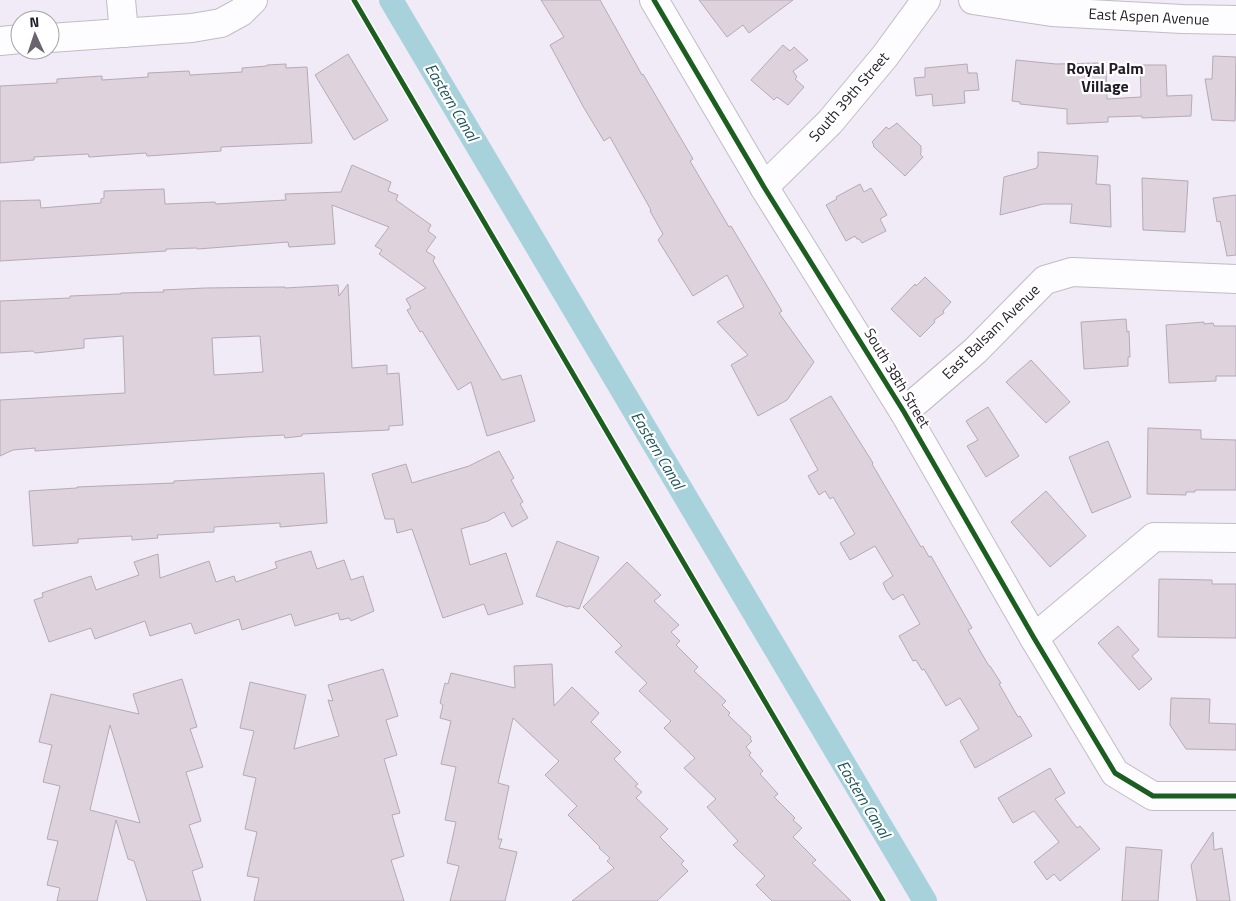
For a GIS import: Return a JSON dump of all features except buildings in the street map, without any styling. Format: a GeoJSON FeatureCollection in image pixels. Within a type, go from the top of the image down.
{"type":"FeatureCollection","features":[{"type":"Feature","properties":{"kind":"street"},"geometry":{"type":"LineString","coordinates":[[121,0],[124,33]]}},
{"type":"Feature","properties":{"kind":"street"},"geometry":{"type":"LineString","coordinates":[[60,37],[192,28],[221,23],[241,12],[253,0]]}},
{"type":"Feature","properties":{"kind":"street","name":"South 38th Street"},"geometry":{"type":"LineString","coordinates":[[654,0],[764,187],[904,412],[1034,638],[1115,773],[1153,796],[1236,796]]}},
{"type":"Feature","properties":{"kind":"street","name":"South 39th Street"},"geometry":{"type":"LineString","coordinates":[[764,187],[830,122],[885,56],[926,0]]}},
{"type":"Feature","properties":{"kind":"street","name":"East Aspen Avenue"},"geometry":{"type":"LineString","coordinates":[[973,0],[1052,12],[1236,20]]}},
{"type":"Feature","properties":{"kind":"street","name":"East Balsam Avenue"},"geometry":{"type":"LineString","coordinates":[[904,412],[974,351],[1045,280],[1072,272],[1236,279]]}},
{"type":"Feature","properties":{"kind":"street"},"geometry":{"type":"LineString","coordinates":[[1034,638],[1154,537],[1236,538]]}},
{"type":"Feature","properties":{"kind":"waterway","name":"Eastern Canal"},"geometry":{"type":"LineString","coordinates":[[391,0],[925,901]]}},
{"type":"Feature","properties":{"kind":"cycle path"},"geometry":{"type":"LineString","coordinates":[[354,0],[883,901]]}},
{"type":"Feature","properties":{"kind":"cycle path"},"geometry":{"type":"LineString","coordinates":[[654,0],[764,187],[904,412],[1034,638],[1115,773],[1153,796],[1236,796]]}},
{"type":"Feature","properties":{"kind":"district","name":"Royal Palm Village"},"geometry":{"type":"Point","coordinates":[1105,77]}}]}
